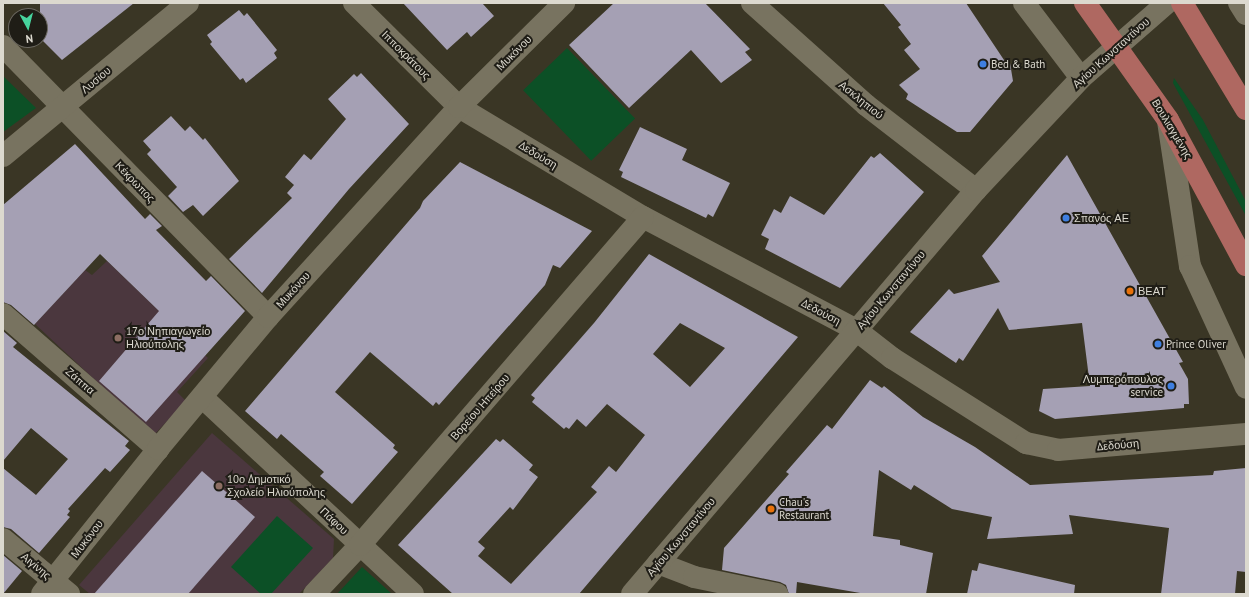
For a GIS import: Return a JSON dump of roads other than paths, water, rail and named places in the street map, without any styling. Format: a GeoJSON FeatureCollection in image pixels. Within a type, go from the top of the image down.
{"type":"FeatureCollection","features":[{"type":"Feature","properties":{"kind":"main road","name":"Βουλιαγμένης"},"geometry":{"type":"LineString","coordinates":[[1085,3],[1117,44],[1168,120],[1246,265]]}},
{"type":"Feature","properties":{"kind":"main road"},"geometry":{"type":"LineString","coordinates":[[1182,3],[1246,109]]}},
{"type":"Feature","properties":{"kind":"street","name":"Λυσίου"},"geometry":{"type":"LineString","coordinates":[[3,156],[63,108],[188,3]]}},
{"type":"Feature","properties":{"kind":"street","name":"Ιπποκράτους"},"geometry":{"type":"LineString","coordinates":[[354,3],[459,107]]}},
{"type":"Feature","properties":{"kind":"street","name":"Μυκόνου"},"geometry":{"type":"LineString","coordinates":[[55,590],[158,449],[203,398],[268,318],[459,107],[564,3]]}},
{"type":"Feature","properties":{"kind":"street","name":"Ασκληπιού"},"geometry":{"type":"LineString","coordinates":[[752,3],[866,105],[976,190]]}},
{"type":"Feature","properties":{"kind":"street"},"geometry":{"type":"LineString","coordinates":[[1024,3],[1081,78]]}},
{"type":"Feature","properties":{"kind":"street","name":"Αγίου Κωνσταντίνου"},"geometry":{"type":"LineString","coordinates":[[632,594],[976,190],[1081,78],[1117,44],[1167,3]]}},
{"type":"Feature","properties":{"kind":"street"},"geometry":{"type":"LineString","coordinates":[[1239,3],[1246,14]]}},
{"type":"Feature","properties":{"kind":"street","name":"Κέκρωπος"},"geometry":{"type":"LineString","coordinates":[[3,46],[268,318]]}},
{"type":"Feature","properties":{"kind":"street","name":"Δεδούση"},"geometry":{"type":"LineString","coordinates":[[459,107],[643,217],[856,330],[892,358],[1026,443],[1058,450],[1246,434]]}},
{"type":"Feature","properties":{"kind":"street"},"geometry":{"type":"LineString","coordinates":[[1168,120],[1190,266],[1246,388]]}},
{"type":"Feature","properties":{"kind":"street","name":"Βορείου Ηπείρου"},"geometry":{"type":"LineString","coordinates":[[314,594],[360,545],[643,217]]}},
{"type":"Feature","properties":{"kind":"street","name":"Ζάππα"},"geometry":{"type":"LineString","coordinates":[[3,314],[158,449]]}},
{"type":"Feature","properties":{"kind":"street","name":"Πάφου"},"geometry":{"type":"LineString","coordinates":[[203,398],[413,594]]}},
{"type":"Feature","properties":{"kind":"street","name":"Αιγίνης"},"geometry":{"type":"LineString","coordinates":[[3,539],[55,590]]}},
{"type":"Feature","properties":{"kind":"street"},"geometry":{"type":"LineString","coordinates":[[658,563],[694,577],[777,594]]}},
{"type":"Feature","properties":{"kind":"place","name":"Bed & Bath"},"geometry":{"type":"Point","coordinates":[983,64]}},
{"type":"Feature","properties":{"kind":"place","name":"Σπανός ΑΕ"},"geometry":{"type":"Point","coordinates":[1066,218]}},
{"type":"Feature","properties":{"kind":"place","name":"ΒΕΑΤ"},"geometry":{"type":"Point","coordinates":[1130,291]}},
{"type":"Feature","properties":{"kind":"place","name":"17ο Νηπιαγωγείο Ηλιούπολης"},"geometry":{"type":"Point","coordinates":[118,338]}},
{"type":"Feature","properties":{"kind":"place","name":"Prince Oliver"},"geometry":{"type":"Point","coordinates":[1158,344]}},
{"type":"Feature","properties":{"kind":"place","name":"Λυμπερόπουλος service"},"geometry":{"type":"Point","coordinates":[1171,386]}},
{"type":"Feature","properties":{"kind":"place","name":"10ο Δημοτικό Σχολείο Ηλιούπολης"},"geometry":{"type":"Point","coordinates":[219,486]}},
{"type":"Feature","properties":{"kind":"place","name":"Chau's Restaurant"},"geometry":{"type":"Point","coordinates":[771,509]}}]}
